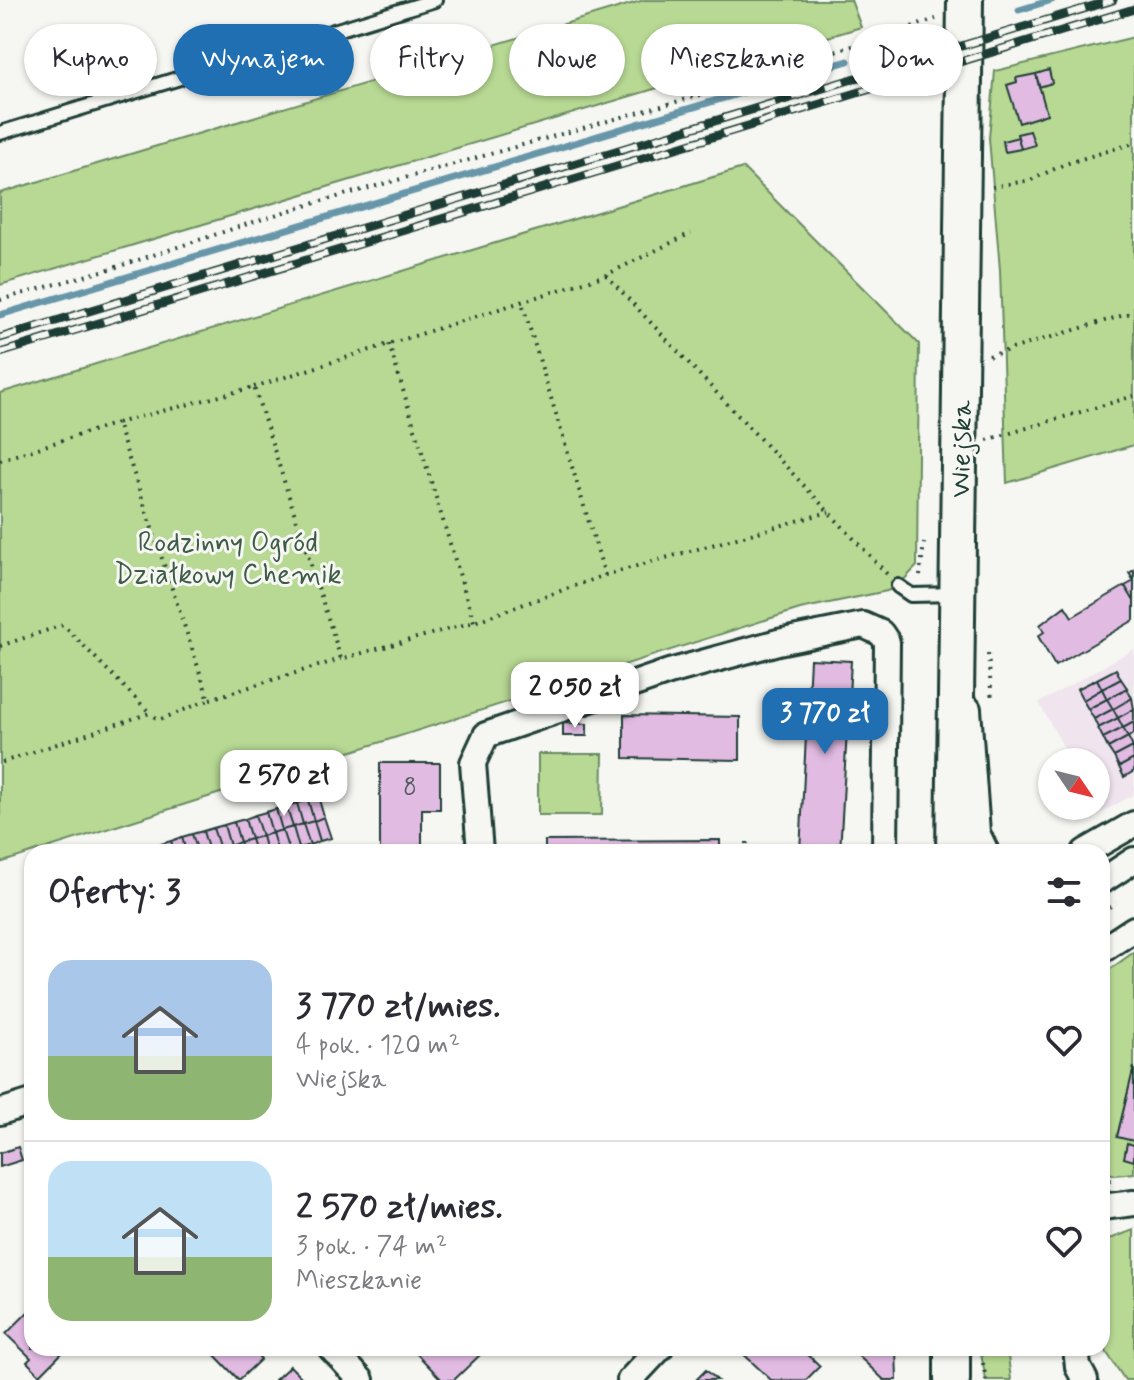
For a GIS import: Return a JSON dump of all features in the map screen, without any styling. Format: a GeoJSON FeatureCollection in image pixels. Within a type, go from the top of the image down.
{"type":"FeatureCollection","features":[{"type":"Feature","properties":{"kind":"main road","name":"Wiejska"},"geometry":{"type":"LineString","coordinates":[[952,9],[965,45],[954,844]]}},
{"type":"Feature","properties":{"kind":"main road"},"geometry":{"type":"LineString","coordinates":[[952,1356],[952,1380]]}},
{"type":"Feature","properties":{"kind":"street"},"geometry":{"type":"LineString","coordinates":[[479,844],[473,763],[486,735],[669,672],[778,642],[863,625],[881,633],[887,642],[885,844]]}},
{"type":"Feature","properties":{"kind":"street"},"geometry":{"type":"LineString","coordinates":[[958,652],[972,735],[977,833],[982,844]]}},
{"type":"Feature","properties":{"kind":"street"},"geometry":{"type":"LineString","coordinates":[[1099,844],[1134,824]]}},
{"type":"Feature","properties":{"kind":"street"},"geometry":{"type":"LineString","coordinates":[[1110,876],[1134,860]]}},
{"type":"Feature","properties":{"kind":"street"},"geometry":{"type":"LineString","coordinates":[[1110,945],[1134,929]]}},
{"type":"Feature","properties":{"kind":"street"},"geometry":{"type":"LineString","coordinates":[[0,1112],[24,1104]]}},
{"type":"Feature","properties":{"kind":"street"},"geometry":{"type":"LineString","coordinates":[[1110,1206],[1134,1203]]}},
{"type":"Feature","properties":{"kind":"street"},"geometry":{"type":"LineString","coordinates":[[338,1356],[361,1380]]}},
{"type":"Feature","properties":{"kind":"street"},"geometry":{"type":"LineString","coordinates":[[630,1380],[652,1356]]}},
{"type":"Feature","properties":{"kind":"street"},"geometry":{"type":"LineString","coordinates":[[1077,1356],[1078,1367],[1085,1380]]}},
{"type":"Feature","properties":{"kind":"lane"},"geometry":{"type":"LineString","coordinates":[[0,133],[435,0]]}},
{"type":"Feature","properties":{"kind":"lane"},"geometry":{"type":"LineString","coordinates":[[898,586],[911,595],[956,594]]}},
{"type":"Feature","properties":{"kind":"path"},"geometry":{"type":"LineString","coordinates":[[0,300],[120,266],[287,211],[697,96],[952,9]]}},
{"type":"Feature","properties":{"kind":"path"},"geometry":{"type":"LineString","coordinates":[[963,185],[999,187],[1031,180],[1065,164],[1134,143]]}},
{"type":"Feature","properties":{"kind":"path"},"geometry":{"type":"LineString","coordinates":[[0,460],[523,305],[606,275],[691,233]]}},
{"type":"Feature","properties":{"kind":"path"},"geometry":{"type":"LineString","coordinates":[[606,275],[898,586]]}},
{"type":"Feature","properties":{"kind":"path"},"geometry":{"type":"LineString","coordinates":[[523,305],[605,575]]}},
{"type":"Feature","properties":{"kind":"path"},"geometry":{"type":"LineString","coordinates":[[989,356],[1134,312]]}},
{"type":"Feature","properties":{"kind":"path"},"geometry":{"type":"LineString","coordinates":[[389,344],[474,622]]}},
{"type":"Feature","properties":{"kind":"path"},"geometry":{"type":"LineString","coordinates":[[254,387],[341,659]]}},
{"type":"Feature","properties":{"kind":"path"},"geometry":{"type":"LineString","coordinates":[[961,443],[993,439],[1134,396]]}},
{"type":"Feature","properties":{"kind":"path"},"geometry":{"type":"LineString","coordinates":[[117,423],[209,700]]}},
{"type":"Feature","properties":{"kind":"path"},"geometry":{"type":"LineString","coordinates":[[0,646],[63,625],[159,720],[209,700],[474,622],[605,575],[829,512]]}},
{"type":"Feature","properties":{"kind":"path"},"geometry":{"type":"LineString","coordinates":[[0,763],[150,713]]}},
{"type":"Feature","properties":{"kind":"shaded area"},"geometry":{"type":"Polygon","coordinates":[[[1134,649],[1134,794],[1110,808],[1110,748],[1064,748],[1039,703],[1134,649]]]}},
{"type":"Feature","properties":{"kind":"green space"},"geometry":{"type":"Polygon","coordinates":[[[644,0],[851,0],[860,24],[849,24],[849,31],[833,35],[833,24],[641,24],[641,93],[0,285],[0,193],[324,96],[354,96],[354,87],[370,82],[370,96],[493,96],[493,45],[509,40],[509,96],[625,96],[625,24],[564,24],[644,0]]]}},
{"type":"Feature","properties":{"kind":"green space"},"geometry":{"type":"Polygon","coordinates":[[[1134,37],[1134,445],[1007,483],[1000,270],[989,138],[995,71],[1134,37]]]}},
{"type":"Feature","properties":{"kind":"green space","name":"Rodzinny Ogród Działkowy Chemik"},"geometry":{"type":"Polygon","coordinates":[[[743,168],[919,344],[917,566],[898,586],[887,591],[800,609],[60,844],[24,844],[24,855],[0,863],[0,393],[743,168]]]}},
{"type":"Feature","properties":{"kind":"green space"},"geometry":{"type":"Polygon","coordinates":[[[538,754],[603,754],[602,815],[538,815],[538,754]]]}},
{"type":"Feature","properties":{"kind":"green space"},"geometry":{"type":"Polygon","coordinates":[[[1134,952],[1134,1067],[1117,1136],[1134,1141],[1134,1173],[1115,1175],[1110,1173],[1110,969],[1134,952]]]}},
{"type":"Feature","properties":{"kind":"green space"},"geometry":{"type":"Polygon","coordinates":[[[1134,1230],[1134,1380],[1125,1380],[1109,1356],[1110,1239],[1134,1230]]]}},
{"type":"Feature","properties":{"kind":"green space"},"geometry":{"type":"Polygon","coordinates":[[[982,1356],[1008,1356],[1011,1380],[986,1380],[982,1356]]]}},
{"type":"Feature","properties":{"kind":"building"},"geometry":{"type":"Polygon","coordinates":[[[1049,70],[1052,83],[1039,87],[1036,74],[1049,70]]]}},
{"type":"Feature","properties":{"kind":"building"},"geometry":{"type":"Polygon","coordinates":[[[1036,74],[1047,114],[1019,123],[1007,85],[1017,82],[1016,78],[1036,74]]]}},
{"type":"Feature","properties":{"kind":"building"},"geometry":{"type":"Polygon","coordinates":[[[1030,131],[1035,145],[1021,149],[1017,134],[1030,131]]]}},
{"type":"Feature","properties":{"kind":"building"},"geometry":{"type":"Polygon","coordinates":[[[1018,137],[1021,149],[1005,152],[1003,141],[1018,137]]]}},
{"type":"Feature","properties":{"kind":"building"},"geometry":{"type":"Polygon","coordinates":[[[1134,581],[1134,601],[1125,586],[1134,581]]]}},
{"type":"Feature","properties":{"kind":"building"},"geometry":{"type":"Polygon","coordinates":[[[1125,586],[1134,601],[1134,620],[1055,666],[1038,636],[1044,632],[1040,625],[1065,606],[1072,617],[1125,586]]]}},
{"type":"Feature","properties":{"kind":"building"},"geometry":{"type":"Polygon","coordinates":[[[810,659],[851,661],[840,844],[800,844],[810,659]]]}},
{"type":"Feature","properties":{"kind":"building"},"geometry":{"type":"Polygon","coordinates":[[[1116,669],[1121,679],[1102,689],[1097,679],[1116,669]]]}},
{"type":"Feature","properties":{"kind":"building"},"geometry":{"type":"Polygon","coordinates":[[[1097,679],[1102,689],[1083,700],[1077,689],[1097,679]]]}},
{"type":"Feature","properties":{"kind":"building"},"geometry":{"type":"Polygon","coordinates":[[[1121,679],[1127,688],[1107,699],[1102,689],[1121,679]]]}},
{"type":"Feature","properties":{"kind":"building"},"geometry":{"type":"Polygon","coordinates":[[[1127,688],[1132,698],[1113,709],[1107,699],[1127,688]]]}},
{"type":"Feature","properties":{"kind":"building"},"geometry":{"type":"Polygon","coordinates":[[[1102,689],[1107,699],[1088,709],[1083,700],[1102,689]]]}},
{"type":"Feature","properties":{"kind":"building"},"geometry":{"type":"Polygon","coordinates":[[[1132,698],[1134,709],[1118,718],[1113,709],[1132,698]]]}},
{"type":"Feature","properties":{"kind":"building"},"geometry":{"type":"Polygon","coordinates":[[[1107,699],[1113,709],[1094,719],[1088,709],[1107,699]]]}},
{"type":"Feature","properties":{"kind":"building"},"geometry":{"type":"Polygon","coordinates":[[[1113,709],[1118,718],[1098,728],[1094,719],[1113,709]]]}},
{"type":"Feature","properties":{"kind":"building"},"geometry":{"type":"Polygon","coordinates":[[[1134,709],[1134,722],[1123,728],[1118,718],[1134,709]]]}},
{"type":"Feature","properties":{"kind":"building"},"geometry":{"type":"Polygon","coordinates":[[[624,715],[740,717],[740,760],[624,758],[624,715]]]}},
{"type":"Feature","properties":{"kind":"building"},"geometry":{"type":"Polygon","coordinates":[[[1118,718],[1123,728],[1103,738],[1098,728],[1118,718]]]}},
{"type":"Feature","properties":{"kind":"building"},"geometry":{"type":"Polygon","coordinates":[[[1134,722],[1134,734],[1128,737],[1123,728],[1134,722]]]}},
{"type":"Feature","properties":{"kind":"building"},"geometry":{"type":"Polygon","coordinates":[[[563,723],[587,724],[587,736],[563,736],[563,723]]]}},
{"type":"Feature","properties":{"kind":"building"},"geometry":{"type":"Polygon","coordinates":[[[1123,728],[1128,737],[1108,748],[1103,738],[1123,728]]]}},
{"type":"Feature","properties":{"kind":"building"},"geometry":{"type":"Polygon","coordinates":[[[1128,737],[1133,747],[1114,757],[1108,748],[1128,737]]]}},
{"type":"Feature","properties":{"kind":"building"},"geometry":{"type":"Polygon","coordinates":[[[1133,747],[1134,759],[1119,767],[1114,757],[1133,747]]]}},
{"type":"Feature","properties":{"kind":"building"},"geometry":{"type":"Polygon","coordinates":[[[1134,759],[1134,771],[1124,777],[1119,767],[1134,759]]]}},
{"type":"Feature","properties":{"kind":"building"},"geometry":{"type":"Polygon","coordinates":[[[380,763],[440,763],[440,809],[422,809],[422,844],[380,844],[380,763]]]}},
{"type":"Feature","properties":{"kind":"building"},"geometry":{"type":"Polygon","coordinates":[[[318,796],[324,817],[314,821],[308,800],[318,796]]]}},
{"type":"Feature","properties":{"kind":"building"},"geometry":{"type":"Polygon","coordinates":[[[308,800],[314,821],[303,824],[297,803],[308,800]]]}},
{"type":"Feature","properties":{"kind":"building"},"geometry":{"type":"Polygon","coordinates":[[[297,803],[303,824],[293,827],[286,806],[297,803]]]}},
{"type":"Feature","properties":{"kind":"building"},"geometry":{"type":"Polygon","coordinates":[[[286,806],[293,827],[282,830],[276,809],[286,806]]]}},
{"type":"Feature","properties":{"kind":"building"},"geometry":{"type":"Polygon","coordinates":[[[276,809],[282,830],[272,833],[266,812],[276,809]]]}},
{"type":"Feature","properties":{"kind":"building"},"geometry":{"type":"Polygon","coordinates":[[[266,812],[272,833],[262,836],[255,815],[266,812]]]}},
{"type":"Feature","properties":{"kind":"building"},"geometry":{"type":"Polygon","coordinates":[[[255,815],[262,836],[251,839],[245,819],[255,815]]]}},
{"type":"Feature","properties":{"kind":"building"},"geometry":{"type":"Polygon","coordinates":[[[324,817],[331,838],[320,841],[314,821],[324,817]]]}},
{"type":"Feature","properties":{"kind":"building"},"geometry":{"type":"Polygon","coordinates":[[[245,819],[251,839],[240,842],[234,822],[245,819]]]}},
{"type":"Feature","properties":{"kind":"building"},"geometry":{"type":"Polygon","coordinates":[[[314,821],[320,841],[310,844],[303,824],[314,821]]]}},
{"type":"Feature","properties":{"kind":"building"},"geometry":{"type":"Polygon","coordinates":[[[234,822],[240,842],[229,844],[224,825],[234,822]]]}},
{"type":"Feature","properties":{"kind":"building"},"geometry":{"type":"Polygon","coordinates":[[[303,824],[310,844],[298,844],[293,827],[303,824]]]}},
{"type":"Feature","properties":{"kind":"building"},"geometry":{"type":"Polygon","coordinates":[[[224,825],[229,844],[218,844],[213,828],[224,825]]]}},
{"type":"Feature","properties":{"kind":"building"},"geometry":{"type":"Polygon","coordinates":[[[293,827],[298,844],[287,844],[282,830],[293,827]]]}},
{"type":"Feature","properties":{"kind":"building"},"geometry":{"type":"Polygon","coordinates":[[[213,828],[218,844],[207,844],[203,831],[213,828]]]}},
{"type":"Feature","properties":{"kind":"building"},"geometry":{"type":"Polygon","coordinates":[[[282,830],[287,844],[275,844],[272,833],[282,830]]]}},
{"type":"Feature","properties":{"kind":"building"},"geometry":{"type":"Polygon","coordinates":[[[203,831],[207,844],[195,844],[192,834],[203,831]]]}},
{"type":"Feature","properties":{"kind":"building"},"geometry":{"type":"Polygon","coordinates":[[[272,833],[275,844],[264,844],[262,836],[272,833]]]}},
{"type":"Feature","properties":{"kind":"building"},"geometry":{"type":"Polygon","coordinates":[[[192,834],[195,844],[184,844],[182,837],[192,834]]]}},
{"type":"Feature","properties":{"kind":"building"},"geometry":{"type":"Polygon","coordinates":[[[262,836],[264,844],[253,844],[251,839],[262,836]]]}},
{"type":"Feature","properties":{"kind":"building"},"geometry":{"type":"Polygon","coordinates":[[[182,837],[184,844],[172,844],[171,841],[182,837]]]}},
{"type":"Feature","properties":{"kind":"building"},"geometry":{"type":"Polygon","coordinates":[[[251,839],[253,844],[241,844],[251,839]]]}},
{"type":"Feature","properties":{"kind":"building"},"geometry":{"type":"Polygon","coordinates":[[[720,840],[720,844],[545,844],[545,841],[720,840]]]}},
{"type":"Feature","properties":{"kind":"building"},"geometry":{"type":"Polygon","coordinates":[[[1134,1067],[1134,1141],[1117,1137],[1134,1067]]]}},
{"type":"Feature","properties":{"kind":"building"},"geometry":{"type":"Polygon","coordinates":[[[1127,1143],[1134,1145],[1134,1161],[1124,1158],[1127,1143]]]}},
{"type":"Feature","properties":{"kind":"building"},"geometry":{"type":"Polygon","coordinates":[[[18,1147],[22,1160],[0,1167],[0,1153],[18,1147]]]}},
{"type":"Feature","properties":{"kind":"building"},"geometry":{"type":"Polygon","coordinates":[[[24,1316],[24,1351],[6,1334],[24,1316]]]}},
{"type":"Feature","properties":{"kind":"building"},"geometry":{"type":"Polygon","coordinates":[[[29,1356],[59,1356],[40,1375],[27,1362],[31,1358],[29,1356]]]}},
{"type":"Feature","properties":{"kind":"building"},"geometry":{"type":"Polygon","coordinates":[[[216,1356],[258,1356],[261,1359],[239,1380],[216,1356]]]}},
{"type":"Feature","properties":{"kind":"building"},"geometry":{"type":"Polygon","coordinates":[[[419,1356],[479,1356],[454,1380],[442,1380],[419,1356]]]}},
{"type":"Feature","properties":{"kind":"building"},"geometry":{"type":"Polygon","coordinates":[[[746,1356],[809,1356],[820,1366],[806,1380],[771,1380],[746,1356]]]}},
{"type":"Feature","properties":{"kind":"building"},"geometry":{"type":"Polygon","coordinates":[[[858,1356],[896,1356],[897,1380],[884,1380],[858,1356]]]}},
{"type":"Feature","properties":{"kind":"building"},"geometry":{"type":"Polygon","coordinates":[[[290,1366],[304,1380],[275,1380],[290,1366]]]}},
{"type":"Feature","properties":{"kind":"building"},"geometry":{"type":"Polygon","coordinates":[[[706,1370],[717,1380],[696,1380],[706,1370]]]}},
{"type":"Feature","properties":{"kind":"waterway"},"geometry":{"type":"LineString","coordinates":[[1019,10],[1052,0]]}},
{"type":"Feature","properties":{"kind":"waterway"},"geometry":{"type":"LineString","coordinates":[[0,315],[848,61]]}},
{"type":"Feature","properties":{"kind":"railway"},"geometry":{"type":"LineString","coordinates":[[0,338],[1113,0]]}},
{"type":"Feature","properties":{"kind":"railway"},"geometry":{"type":"LineString","coordinates":[[0,353],[1134,9]]}}]}
